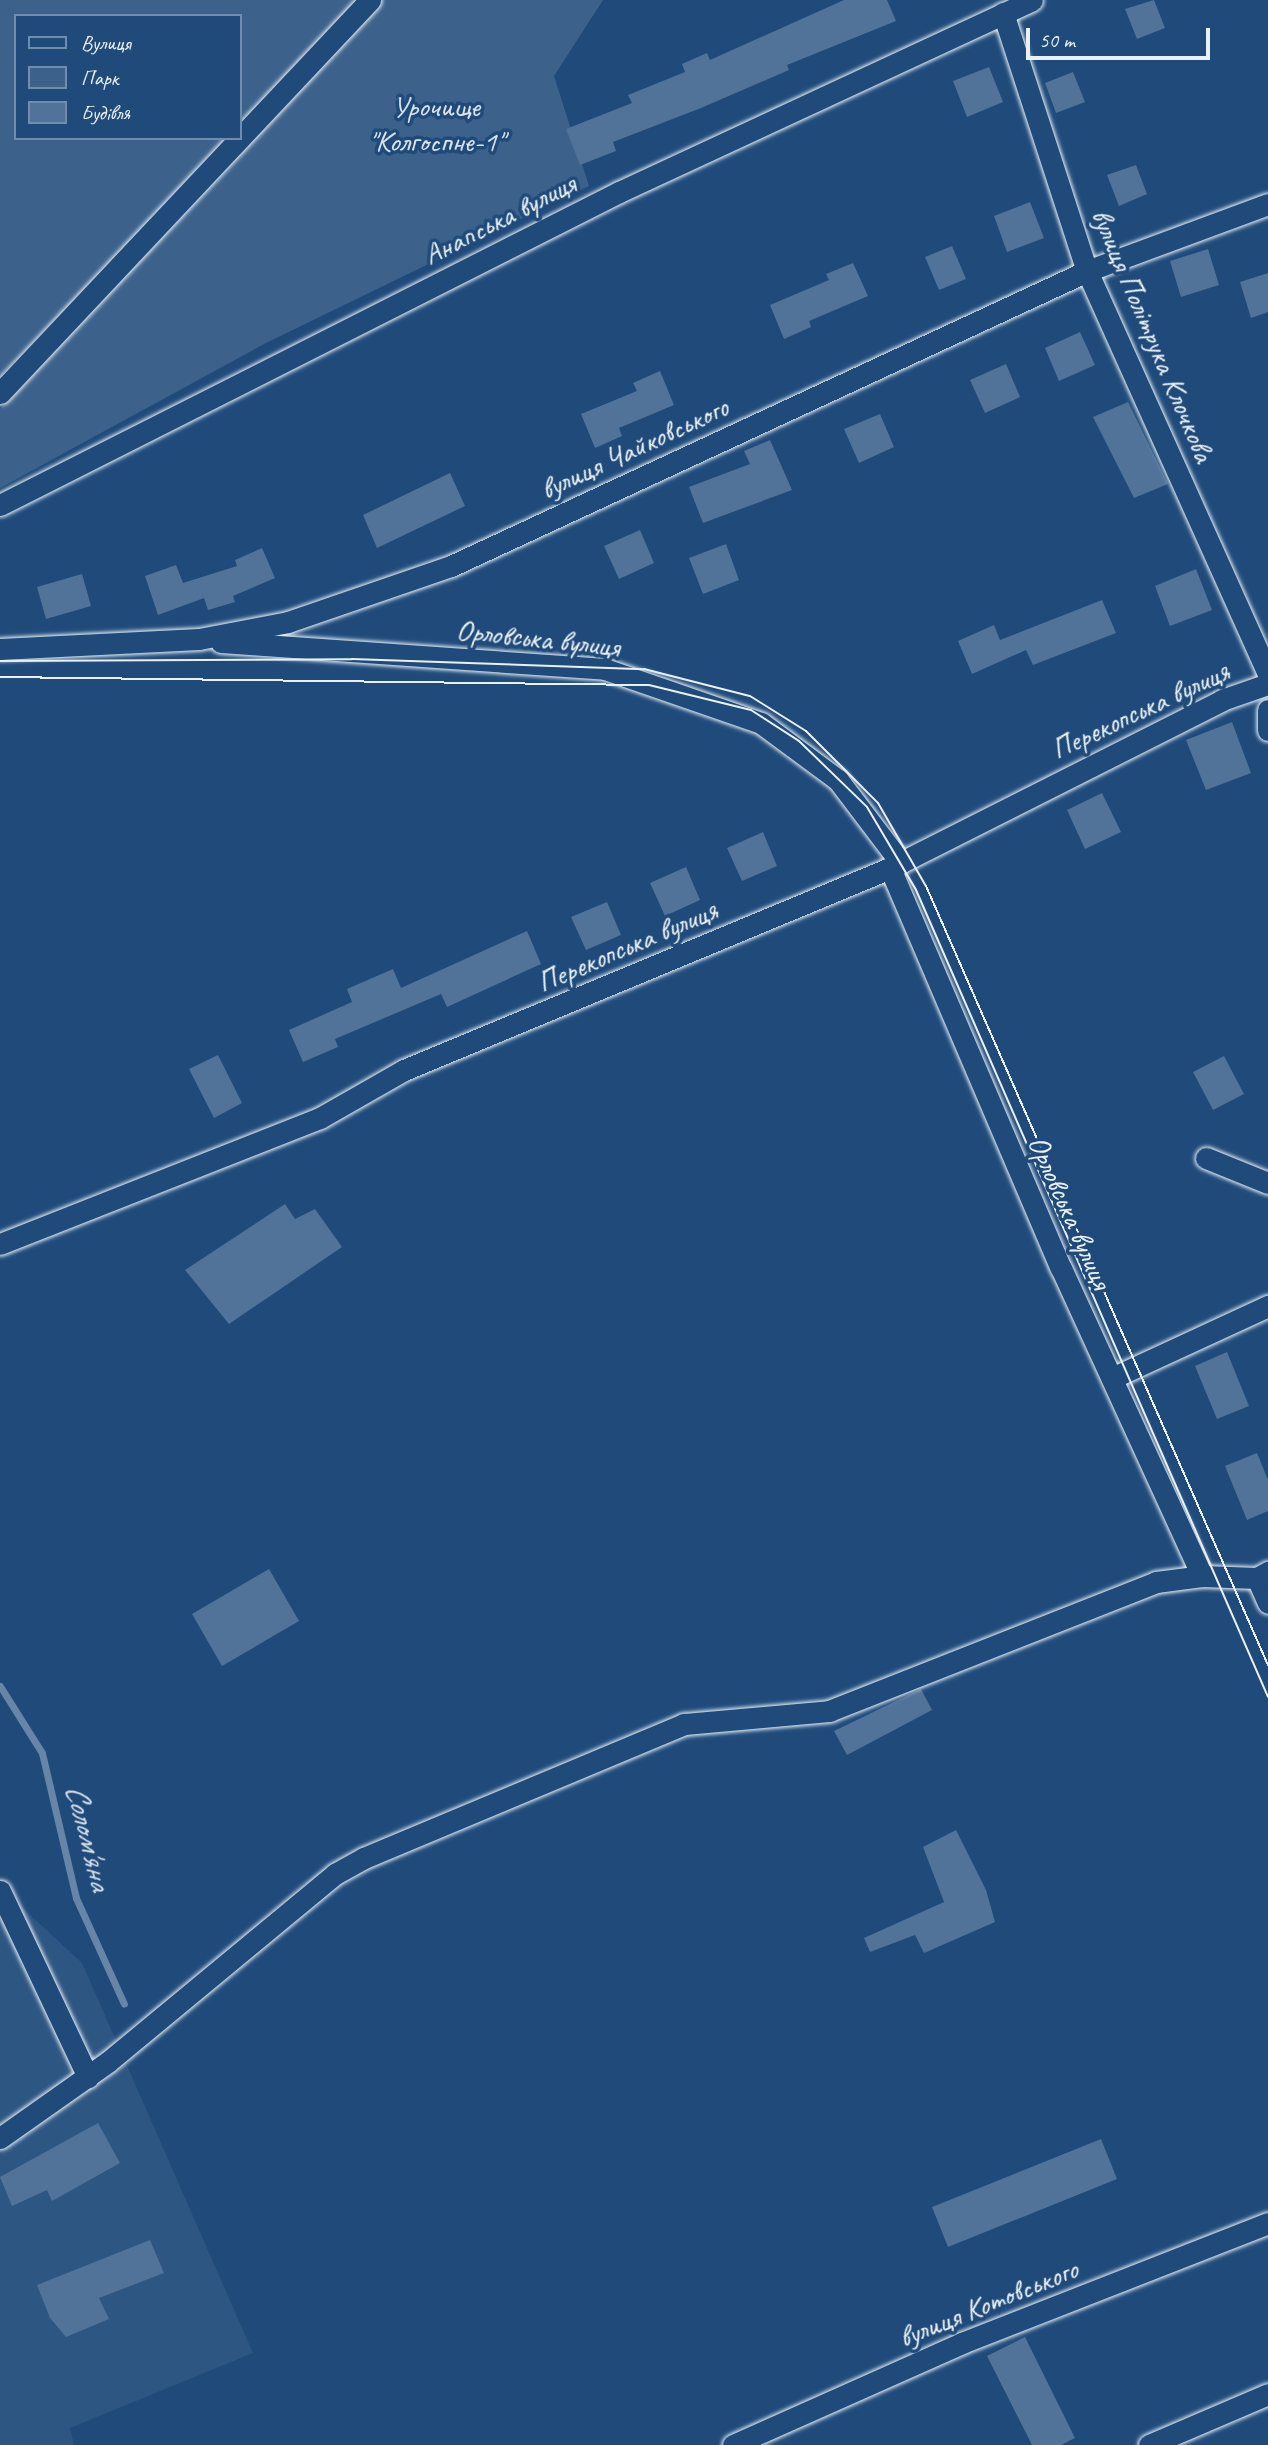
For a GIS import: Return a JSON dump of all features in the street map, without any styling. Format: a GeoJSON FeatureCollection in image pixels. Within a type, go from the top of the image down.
{"type":"FeatureCollection","features":[{"type":"Feature","properties":{"kind":"street"},"geometry":{"type":"LineString","coordinates":[[242,136],[370,0]]}},
{"type":"Feature","properties":{"kind":"street","name":"Анапська вулиця"},"geometry":{"type":"LineString","coordinates":[[0,505],[620,192],[1032,0]]}},
{"type":"Feature","properties":{"kind":"street","name":"вулиця Політрука Клочкова"},"geometry":{"type":"LineString","coordinates":[[1003,13],[1087,271],[1268,673]]}},
{"type":"Feature","properties":{"kind":"street"},"geometry":{"type":"LineString","coordinates":[[0,393],[238,140]]}},
{"type":"Feature","properties":{"kind":"street","name":"вулиця Чайковського"},"geometry":{"type":"LineString","coordinates":[[0,649],[185,640],[288,622],[451,566],[1087,271],[1268,204]]}},
{"type":"Feature","properties":{"kind":"street","name":"Орловська вулиця"},"geometry":{"type":"LineString","coordinates":[[185,640],[605,668],[761,723],[838,780],[896,865],[1111,1378],[1202,1576]]}},
{"type":"Feature","properties":{"kind":"street","name":"Перекопська вулиця"},"geometry":{"type":"LineString","coordinates":[[0,1244],[320,1118],[404,1070],[896,865],[1222,700],[1268,684]]}},
{"type":"Feature","properties":{"kind":"street"},"geometry":{"type":"LineString","coordinates":[[1268,710],[1268,730]]}},
{"type":"Feature","properties":{"kind":"street"},"geometry":{"type":"LineString","coordinates":[[1206,1158],[1268,1183]]}},
{"type":"Feature","properties":{"kind":"street"},"geometry":{"type":"LineString","coordinates":[[1111,1378],[1268,1306]]}},
{"type":"Feature","properties":{"kind":"street"},"geometry":{"type":"LineString","coordinates":[[0,2138],[88,2077],[335,1874],[364,1858],[673,1727],[828,1711],[1156,1582],[1202,1576],[1263,1575],[1268,1603]]}},
{"type":"Feature","properties":{"kind":"street"},"geometry":{"type":"LineString","coordinates":[[0,1891],[88,2077]]}},
{"type":"Feature","properties":{"kind":"street","name":"вулиця Котовського"},"geometry":{"type":"LineString","coordinates":[[733,2445],[962,2343],[1268,2223]]}},
{"type":"Feature","properties":{"kind":"street"},"geometry":{"type":"LineString","coordinates":[[1149,2445],[1268,2394]]}},
{"type":"Feature","properties":{"kind":"shaded area"},"geometry":{"type":"Polygon","coordinates":[[[0,1887],[82,1963],[253,2353],[70,2428],[74,2445],[0,2445],[0,1887]]]}},
{"type":"Feature","properties":{"kind":"green space","name":"Урочище \"Колгоспне-1\""},"geometry":{"type":"Polygon","coordinates":[[[0,0],[359,0],[242,127],[242,14],[14,14],[14,140],[229,140],[0,376],[0,0]]]}},
{"type":"Feature","properties":{"kind":"green space","name":"Урочище \"Колгоспне-1\""},"geometry":{"type":"Polygon","coordinates":[[[382,0],[603,0],[554,76],[589,186],[266,343],[0,488],[0,409],[382,0]]]}},
{"type":"Feature","properties":{"kind":"building"},"geometry":{"type":"Polygon","coordinates":[[[844,0],[887,0],[896,21],[787,65],[789,70],[701,108],[613,142],[616,151],[580,165],[566,129],[632,103],[628,95],[685,72],[682,64],[707,53],[710,60],[844,0]]]}},
{"type":"Feature","properties":{"kind":"building"},"geometry":{"type":"Polygon","coordinates":[[[1154,0],[1165,28],[1137,39],[1125,9],[1154,0]]]}},
{"type":"Feature","properties":{"kind":"building"},"geometry":{"type":"Polygon","coordinates":[[[989,67],[1003,102],[967,117],[953,81],[989,67]]]}},
{"type":"Feature","properties":{"kind":"building"},"geometry":{"type":"Polygon","coordinates":[[[1073,72],[1085,102],[1056,113],[1045,83],[1073,72]]]}},
{"type":"Feature","properties":{"kind":"building"},"geometry":{"type":"Polygon","coordinates":[[[1136,165],[1147,194],[1119,206],[1107,175],[1136,165]]]}},
{"type":"Feature","properties":{"kind":"building"},"geometry":{"type":"Polygon","coordinates":[[[1030,202],[1044,238],[1007,252],[994,216],[1030,202]]]}},
{"type":"Feature","properties":{"kind":"building"},"geometry":{"type":"Polygon","coordinates":[[[952,246],[966,279],[939,290],[925,257],[952,246]]]}},
{"type":"Feature","properties":{"kind":"building"},"geometry":{"type":"Polygon","coordinates":[[[1208,249],[1219,285],[1181,297],[1170,261],[1208,249]]]}},
{"type":"Feature","properties":{"kind":"building"},"geometry":{"type":"Polygon","coordinates":[[[853,263],[868,296],[809,321],[811,327],[784,339],[770,305],[829,280],[826,274],[853,263]]]}},
{"type":"Feature","properties":{"kind":"building"},"geometry":{"type":"Polygon","coordinates":[[[1268,273],[1268,312],[1251,318],[1240,282],[1268,273]]]}},
{"type":"Feature","properties":{"kind":"building"},"geometry":{"type":"Polygon","coordinates":[[[1080,332],[1095,365],[1059,381],[1045,348],[1080,332]]]}},
{"type":"Feature","properties":{"kind":"building"},"geometry":{"type":"Polygon","coordinates":[[[1006,364],[1020,397],[985,413],[970,380],[1006,364]]]}},
{"type":"Feature","properties":{"kind":"building"},"geometry":{"type":"Polygon","coordinates":[[[660,371],[674,405],[619,428],[622,436],[595,448],[581,414],[637,391],[633,383],[660,371]]]}},
{"type":"Feature","properties":{"kind":"building"},"geometry":{"type":"Polygon","coordinates":[[[1128,402],[1168,484],[1134,498],[1093,417],[1128,402]]]}},
{"type":"Feature","properties":{"kind":"building"},"geometry":{"type":"Polygon","coordinates":[[[880,414],[894,447],[859,463],[844,429],[880,414]]]}},
{"type":"Feature","properties":{"kind":"building"},"geometry":{"type":"Polygon","coordinates":[[[770,440],[792,490],[703,523],[689,487],[750,464],[744,451],[770,440]]]}},
{"type":"Feature","properties":{"kind":"building"},"geometry":{"type":"Polygon","coordinates":[[[450,473],[465,506],[377,548],[363,515],[450,473]]]}},
{"type":"Feature","properties":{"kind":"building"},"geometry":{"type":"Polygon","coordinates":[[[640,530],[654,563],[619,579],[604,546],[640,530]]]}},
{"type":"Feature","properties":{"kind":"building"},"geometry":{"type":"Polygon","coordinates":[[[726,544],[739,580],[703,594],[689,558],[726,544]]]}},
{"type":"Feature","properties":{"kind":"building"},"geometry":{"type":"Polygon","coordinates":[[[262,548],[275,578],[233,596],[235,602],[208,610],[204,598],[158,615],[145,576],[176,565],[183,583],[237,566],[235,560],[262,548]]]}},
{"type":"Feature","properties":{"kind":"building"},"geometry":{"type":"Polygon","coordinates":[[[1196,569],[1212,610],[1170,626],[1155,586],[1196,569]]]}},
{"type":"Feature","properties":{"kind":"building"},"geometry":{"type":"Polygon","coordinates":[[[82,574],[91,606],[46,619],[37,587],[82,574]]]}},
{"type":"Feature","properties":{"kind":"building"},"geometry":{"type":"Polygon","coordinates":[[[1102,600],[1116,633],[1033,665],[1026,650],[972,674],[958,641],[994,625],[1000,640],[1102,600]]]}},
{"type":"Feature","properties":{"kind":"building"},"geometry":{"type":"Polygon","coordinates":[[[1232,722],[1251,773],[1206,790],[1186,740],[1232,722]]]}},
{"type":"Feature","properties":{"kind":"building"},"geometry":{"type":"Polygon","coordinates":[[[1102,793],[1121,832],[1085,849],[1067,810],[1102,793]]]}},
{"type":"Feature","properties":{"kind":"building"},"geometry":{"type":"Polygon","coordinates":[[[763,832],[777,866],[742,881],[727,848],[763,832]]]}},
{"type":"Feature","properties":{"kind":"building"},"geometry":{"type":"Polygon","coordinates":[[[686,867],[700,900],[665,916],[650,883],[686,867]]]}},
{"type":"Feature","properties":{"kind":"building"},"geometry":{"type":"Polygon","coordinates":[[[607,902],[621,935],[586,950],[571,917],[607,902]]]}},
{"type":"Feature","properties":{"kind":"building"},"geometry":{"type":"Polygon","coordinates":[[[527,931],[541,964],[447,1007],[441,994],[335,1039],[338,1047],[303,1062],[289,1030],[352,1002],[347,989],[393,969],[401,988],[527,931]]]}},
{"type":"Feature","properties":{"kind":"building"},"geometry":{"type":"Polygon","coordinates":[[[218,1055],[242,1103],[214,1118],[189,1069],[218,1055]]]}},
{"type":"Feature","properties":{"kind":"building"},"geometry":{"type":"Polygon","coordinates":[[[1224,1056],[1244,1094],[1213,1110],[1193,1072],[1224,1056]]]}},
{"type":"Feature","properties":{"kind":"building"},"geometry":{"type":"Polygon","coordinates":[[[285,1204],[295,1219],[315,1209],[342,1247],[229,1324],[185,1270],[285,1204]]]}},
{"type":"Feature","properties":{"kind":"building"},"geometry":{"type":"Polygon","coordinates":[[[1227,1352],[1249,1406],[1217,1419],[1195,1366],[1227,1352]]]}},
{"type":"Feature","properties":{"kind":"building"},"geometry":{"type":"Polygon","coordinates":[[[1257,1453],[1268,1480],[1268,1511],[1247,1520],[1225,1466],[1257,1453]]]}},
{"type":"Feature","properties":{"kind":"building"},"geometry":{"type":"Polygon","coordinates":[[[269,1569],[299,1621],[222,1666],[192,1614],[269,1569]]]}},
{"type":"Feature","properties":{"kind":"building"},"geometry":{"type":"Polygon","coordinates":[[[921,1689],[932,1710],[847,1755],[834,1731],[921,1689]]]}},
{"type":"Feature","properties":{"kind":"building"},"geometry":{"type":"Polygon","coordinates":[[[956,1830],[986,1890],[995,1922],[924,1953],[915,1935],[870,1952],[864,1938],[944,1902],[923,1847],[956,1830]]]}},
{"type":"Feature","properties":{"kind":"building"},"geometry":{"type":"Polygon","coordinates":[[[98,2123],[120,2163],[52,2201],[47,2190],[12,2206],[0,2177],[98,2123]]]}},
{"type":"Feature","properties":{"kind":"building"},"geometry":{"type":"Polygon","coordinates":[[[1101,2139],[1117,2179],[948,2247],[932,2207],[1101,2139]]]}},
{"type":"Feature","properties":{"kind":"building"},"geometry":{"type":"Polygon","coordinates":[[[150,2240],[164,2273],[99,2298],[109,2319],[66,2337],[50,2318],[37,2285],[150,2240]]]}},
{"type":"Feature","properties":{"kind":"building"},"geometry":{"type":"Polygon","coordinates":[[[1025,2337],[1075,2438],[1061,2445],[1032,2445],[987,2356],[1025,2337]]]}},
{"type":"Feature","properties":{"kind":"waterway","name":"Солом'яна"},"geometry":{"type":"LineString","coordinates":[[0,1686],[42,1753],[76,1898],[124,2004]]}},
{"type":"Feature","properties":{"kind":"tram line"},"geometry":{"type":"LineString","coordinates":[[0,661],[352,659],[644,669],[750,696],[806,731],[878,803],[926,886],[1268,1665]]}},
{"type":"Feature","properties":{"kind":"tram line"},"geometry":{"type":"LineString","coordinates":[[0,677],[649,685],[751,710],[799,741],[867,807],[916,890],[1268,1697]]}}]}
